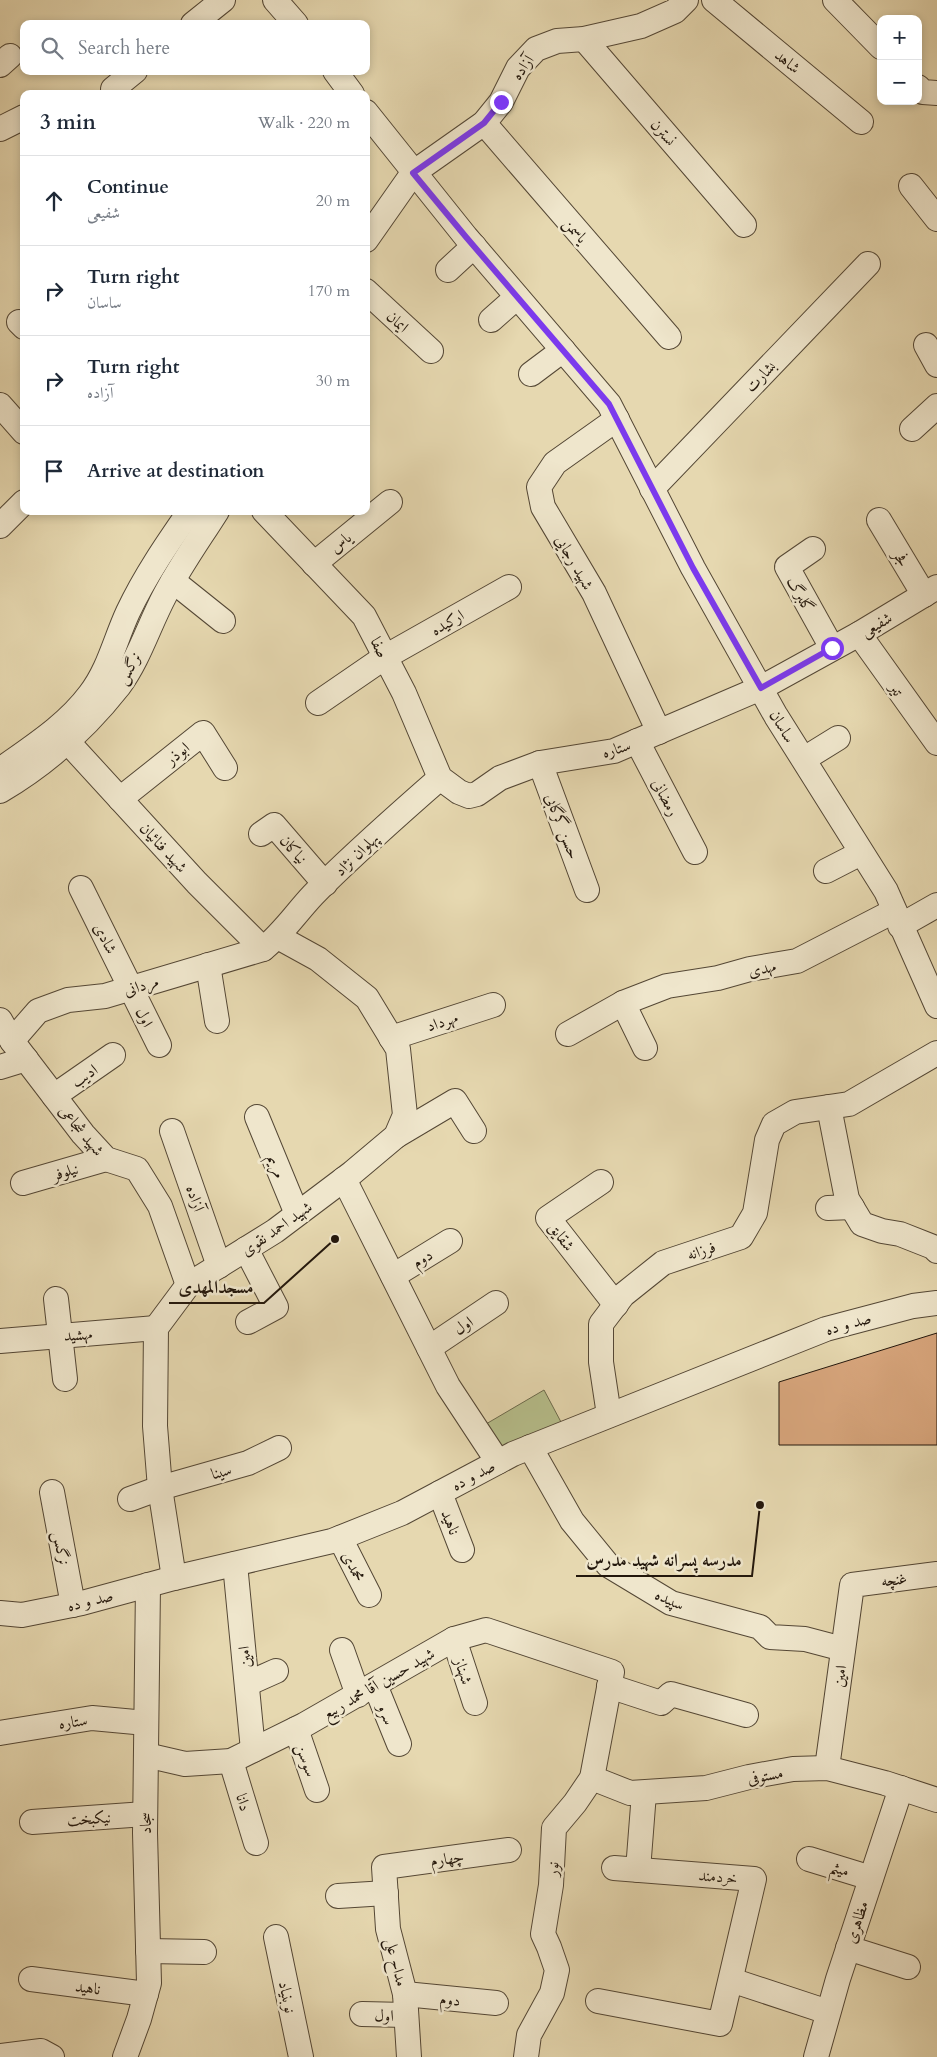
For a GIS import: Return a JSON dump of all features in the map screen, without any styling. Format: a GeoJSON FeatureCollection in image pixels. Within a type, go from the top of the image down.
{"type":"FeatureCollection","features":[{"type":"Feature","properties":{"kind":"street"},"geometry":{"type":"LineString","coordinates":[[198,20],[222,0]]}},
{"type":"Feature","properties":{"kind":"street","name":"آزاده"},"geometry":{"type":"LineString","coordinates":[[413,173],[484,123],[501,102],[518,68],[536,49],[557,41],[584,39],[641,26],[675,11],[686,0]]}},
{"type":"Feature","properties":{"kind":"street","name":"شاهد"},"geometry":{"type":"LineString","coordinates":[[714,0],[861,122]]}},
{"type":"Feature","properties":{"kind":"street"},"geometry":{"type":"LineString","coordinates":[[835,0],[877,43]]}},
{"type":"Feature","properties":{"kind":"street","name":"نسترن"},"geometry":{"type":"LineString","coordinates":[[584,39],[744,225]]}},
{"type":"Feature","properties":{"kind":"street"},"geometry":{"type":"LineString","coordinates":[[114,90],[130,75]]}},
{"type":"Feature","properties":{"kind":"street"},"geometry":{"type":"LineString","coordinates":[[338,75],[349,90]]}},
{"type":"Feature","properties":{"kind":"street"},"geometry":{"type":"LineString","coordinates":[[922,91],[937,93]]}},
{"type":"Feature","properties":{"kind":"street","name":"ساسان"},"geometry":{"type":"LineString","coordinates":[[370,117],[413,173],[609,404],[693,568],[761,688],[886,891],[937,1006]]}},
{"type":"Feature","properties":{"kind":"street"},"geometry":{"type":"LineString","coordinates":[[0,129],[20,119]]}},
{"type":"Feature","properties":{"kind":"street","name":"یاسمن"},"geometry":{"type":"LineString","coordinates":[[484,123],[669,337]]}},
{"type":"Feature","properties":{"kind":"street"},"geometry":{"type":"LineString","coordinates":[[370,234],[413,173]]}},
{"type":"Feature","properties":{"kind":"street"},"geometry":{"type":"LineString","coordinates":[[911,186],[937,219]]}},
{"type":"Feature","properties":{"kind":"street"},"geometry":{"type":"LineString","coordinates":[[448,270],[474,246]]}},
{"type":"Feature","properties":{"kind":"street","name":"بشارت"},"geometry":{"type":"LineString","coordinates":[[652,489],[868,264]]}},
{"type":"Feature","properties":{"kind":"street","name":"ایمان"},"geometry":{"type":"LineString","coordinates":[[370,294],[431,351]]}},
{"type":"Feature","properties":{"kind":"street"},"geometry":{"type":"LineString","coordinates":[[491,320],[517,297]]}},
{"type":"Feature","properties":{"kind":"street"},"geometry":{"type":"LineString","coordinates":[[531,374],[562,350]]}},
{"type":"Feature","properties":{"kind":"street"},"geometry":{"type":"LineString","coordinates":[[0,405],[20,428]]}},
{"type":"Feature","properties":{"kind":"street"},"geometry":{"type":"LineString","coordinates":[[912,429],[937,406]]}},
{"type":"Feature","properties":{"kind":"street","name":"شهید رجایی"},"geometry":{"type":"LineString","coordinates":[[617,420],[555,463],[539,487],[543,507],[594,593],[659,732]]}},
{"type":"Feature","properties":{"kind":"street","name":"یاس"},"geometry":{"type":"LineString","coordinates":[[314,564],[390,502]]}},
{"type":"Feature","properties":{"kind":"street"},"geometry":{"type":"LineString","coordinates":[[0,526],[20,506]]}},
{"type":"Feature","properties":{"kind":"street","name":"نرگس"},"geometry":{"type":"LineString","coordinates":[[0,770],[54,731],[90,695],[110,662],[128,613],[154,562],[187,515]]}},
{"type":"Feature","properties":{"kind":"street","name":"نرگس"},"geometry":{"type":"LineString","coordinates":[[0,791],[30,773],[79,731],[119,685],[135,660],[146,632],[173,581],[215,515]]}},
{"type":"Feature","properties":{"kind":"street","name":"صفا"},"geometry":{"type":"LineString","coordinates":[[268,515],[364,616],[404,693],[440,778]]}},
{"type":"Feature","properties":{"kind":"street","name":"فجر"},"geometry":{"type":"LineString","coordinates":[[879,520],[931,591]]}},
{"type":"Feature","properties":{"kind":"street","name":"گلبرگ"},"geometry":{"type":"LineString","coordinates":[[813,549],[787,568],[832,648]]}},
{"type":"Feature","properties":{"kind":"street"},"geometry":{"type":"LineString","coordinates":[[173,581],[223,621]]}},
{"type":"Feature","properties":{"kind":"street","name":"ارکیده"},"geometry":{"type":"LineString","coordinates":[[318,703],[385,658],[509,587]]}},
{"type":"Feature","properties":{"kind":"street","name":"شفیعی"},"geometry":{"type":"LineString","coordinates":[[761,688],[859,634],[931,591]]}},
{"type":"Feature","properties":{"kind":"street","name":"تیر"},"geometry":{"type":"LineString","coordinates":[[859,634],[937,743]]}},
{"type":"Feature","properties":{"kind":"street","name":"ستاره"},"geometry":{"type":"LineString","coordinates":[[440,778],[459,792],[470,796],[477,794],[500,778],[540,763],[614,751],[761,688]]}},
{"type":"Feature","properties":{"kind":"street","name":"ابوذر"},"geometry":{"type":"LineString","coordinates":[[120,799],[203,733],[225,768]]}},
{"type":"Feature","properties":{"kind":"street","name":"ساسان"},"geometry":{"type":"LineString","coordinates":[[804,759],[838,738]]}},
{"type":"Feature","properties":{"kind":"street","name":"شهید فنائیان"},"geometry":{"type":"LineString","coordinates":[[67,741],[197,883],[270,943]]}},
{"type":"Feature","properties":{"kind":"street","name":"رمضانی"},"geometry":{"type":"LineString","coordinates":[[636,741],[695,852]]}},
{"type":"Feature","properties":{"kind":"street","name":"حسن گرگابی"},"geometry":{"type":"LineString","coordinates":[[540,763],[587,890]]}},
{"type":"Feature","properties":{"kind":"street","name":"پهلوان نژاد"},"geometry":{"type":"LineString","coordinates":[[270,943],[325,884],[363,847],[440,778]]}},
{"type":"Feature","properties":{"kind":"street","name":"نیاکان"},"geometry":{"type":"LineString","coordinates":[[261,834],[274,826],[325,884]]}},
{"type":"Feature","properties":{"kind":"street"},"geometry":{"type":"LineString","coordinates":[[826,871],[862,853]]}},
{"type":"Feature","properties":{"kind":"street","name":"شادی"},"geometry":{"type":"LineString","coordinates":[[81,888],[131,988]]}},
{"type":"Feature","properties":{"kind":"street","name":"مهدی"},"geometry":{"type":"LineString","coordinates":[[568,1034],[623,1004],[667,986],[718,978],[750,969],[797,960],[897,918],[937,904]]}},
{"type":"Feature","properties":{"kind":"street","name":"مردانی"},"geometry":{"type":"LineString","coordinates":[[12,1041],[38,1010],[68,1000],[105,996],[208,965],[270,943]]}},
{"type":"Feature","properties":{"kind":"street","name":"شهید احمد نقوی"},"geometry":{"type":"LineString","coordinates":[[156,1328],[188,1285],[275,1232],[344,1179],[396,1136],[405,1115],[398,1049],[366,998],[318,959],[270,943]]}},
{"type":"Feature","properties":{"kind":"street"},"geometry":{"type":"LineString","coordinates":[[208,965],[217,1021]]}},
{"type":"Feature","properties":{"kind":"street","name":"اول"},"geometry":{"type":"LineString","coordinates":[[131,988],[159,1045]]}},
{"type":"Feature","properties":{"kind":"street"},"geometry":{"type":"LineString","coordinates":[[623,1004],[645,1048]]}},
{"type":"Feature","properties":{"kind":"street","name":"مهرداد"},"geometry":{"type":"LineString","coordinates":[[391,1038],[493,1005]]}},
{"type":"Feature","properties":{"kind":"street","name":"شهید شجاعی"},"geometry":{"type":"LineString","coordinates":[[0,1020],[12,1041],[54,1096],[106,1158],[137,1169],[160,1206],[188,1285]]}},
{"type":"Feature","properties":{"kind":"street","name":"فرزانه"},"geometry":{"type":"LineString","coordinates":[[609,1415],[601,1362],[601,1324],[623,1295],[663,1263],[741,1237],[755,1213],[767,1140],[774,1124],[795,1112],[849,1104],[937,1053]]}},
{"type":"Feature","properties":{"kind":"street","name":"ادیب"},"geometry":{"type":"LineString","coordinates":[[54,1096],[113,1055]]}},
{"type":"Feature","properties":{"kind":"street"},"geometry":{"type":"LineString","coordinates":[[0,1067],[26,1059]]}},
{"type":"Feature","properties":{"kind":"street"},"geometry":{"type":"LineString","coordinates":[[396,1136],[455,1101],[474,1131]]}},
{"type":"Feature","properties":{"kind":"street"},"geometry":{"type":"LineString","coordinates":[[829,1107],[847,1199],[862,1224],[882,1232],[900,1234],[933,1247],[937,1251]]}},
{"type":"Feature","properties":{"kind":"street","name":"مریم"},"geometry":{"type":"LineString","coordinates":[[256,1117],[297,1214]]}},
{"type":"Feature","properties":{"kind":"street","name":"آزاده"},"geometry":{"type":"LineString","coordinates":[[172,1131],[219,1266]]}},
{"type":"Feature","properties":{"kind":"street","name":"نیلوفر"},"geometry":{"type":"LineString","coordinates":[[23,1183],[106,1158]]}},
{"type":"Feature","properties":{"kind":"street"},"geometry":{"type":"LineString","coordinates":[[344,1179],[448,1386],[498,1462]]}},
{"type":"Feature","properties":{"kind":"street","name":"شقایق"},"geometry":{"type":"LineString","coordinates":[[601,1182],[548,1218],[616,1305]]}},
{"type":"Feature","properties":{"kind":"street"},"geometry":{"type":"LineString","coordinates":[[828,1208],[852,1207]]}},
{"type":"Feature","properties":{"kind":"street","name":"دوم"},"geometry":{"type":"LineString","coordinates":[[393,1276],[450,1241]]}},
{"type":"Feature","properties":{"kind":"street"},"geometry":{"type":"LineString","coordinates":[[246,1249],[276,1306],[248,1322]]}},
{"type":"Feature","properties":{"kind":"street"},"geometry":{"type":"LineString","coordinates":[[56,1299],[65,1380]]}},
{"type":"Feature","properties":{"kind":"street","name":"اول"},"geometry":{"type":"LineString","coordinates":[[429,1348],[496,1303]]}},
{"type":"Feature","properties":{"kind":"street","name":"صد و ده"},"geometry":{"type":"LineString","coordinates":[[0,1613],[22,1614],[72,1604],[340,1538],[402,1513],[530,1447],[826,1329],[913,1306],[937,1303]]}},
{"type":"Feature","properties":{"kind":"street"},"geometry":{"type":"LineString","coordinates":[[156,1328],[155,1426],[160,1488],[174,1578]]}},
{"type":"Feature","properties":{"kind":"street","name":"مهشید"},"geometry":{"type":"LineString","coordinates":[[0,1341],[156,1328]]}},
{"type":"Feature","properties":{"kind":"street","name":"سپیده"},"geometry":{"type":"LineString","coordinates":[[530,1447],[572,1521],[608,1565],[671,1603],[760,1627],[770,1637],[805,1639],[843,1649]]}},
{"type":"Feature","properties":{"kind":"street","name":"سینا"},"geometry":{"type":"LineString","coordinates":[[130,1499],[160,1488],[248,1463],[279,1448]]}},
{"type":"Feature","properties":{"kind":"street","name":"نرگس"},"geometry":{"type":"LineString","coordinates":[[52,1492],[72,1604]]}},
{"type":"Feature","properties":{"kind":"street","name":"ناهید"},"geometry":{"type":"LineString","coordinates":[[440,1493],[462,1550]]}},
{"type":"Feature","properties":{"kind":"street","name":"محمدی"},"geometry":{"type":"LineString","coordinates":[[340,1538],[369,1595]]}},
{"type":"Feature","properties":{"kind":"street","name":"امین"},"geometry":{"type":"LineString","coordinates":[[235,1564],[253,1750]]}},
{"type":"Feature","properties":{"kind":"street","name":"غنچه"},"geometry":{"type":"LineString","coordinates":[[852,1584],[937,1574]]}},
{"type":"Feature","properties":{"kind":"street","name":"امین"},"geometry":{"type":"LineString","coordinates":[[827,1768],[852,1584]]}},
{"type":"Feature","properties":{"kind":"street","name":"سجاد"},"geometry":{"type":"LineString","coordinates":[[125,2057],[139,2019],[149,1983],[145,1814],[148,1585]]}},
{"type":"Feature","properties":{"kind":"street","name":"شهید حسین آقا محمد ربیع"},"geometry":{"type":"LineString","coordinates":[[146,1755],[185,1764],[231,1761],[296,1729],[454,1639],[486,1630],[611,1679]]}},
{"type":"Feature","properties":{"kind":"street","name":"شهناز"},"geometry":{"type":"LineString","coordinates":[[454,1639],[475,1703]]}},
{"type":"Feature","properties":{"kind":"street","name":"سرو"},"geometry":{"type":"LineString","coordinates":[[342,1650],[399,1744]]}},
{"type":"Feature","properties":{"kind":"street"},"geometry":{"type":"LineString","coordinates":[[247,1684],[276,1671]]}},
{"type":"Feature","properties":{"kind":"street"},"geometry":{"type":"LineString","coordinates":[[611,1679],[661,1703],[672,1694],[746,1715]]}},
{"type":"Feature","properties":{"kind":"street","name":"نور"},"geometry":{"type":"LineString","coordinates":[[526,2057],[529,2035],[552,1993],[556,1970],[543,1934],[550,1885],[554,1828],[575,1803],[592,1778],[611,1679]]}},
{"type":"Feature","properties":{"kind":"street","name":"ستاره"},"geometry":{"type":"LineString","coordinates":[[0,1733],[92,1718],[146,1722]]}},
{"type":"Feature","properties":{"kind":"street","name":"سوسن"},"geometry":{"type":"LineString","coordinates":[[296,1729],[317,1790]]}},
{"type":"Feature","properties":{"kind":"street","name":"دانا"},"geometry":{"type":"LineString","coordinates":[[231,1761],[256,1843]]}},
{"type":"Feature","properties":{"kind":"street","name":"مستوفی"},"geometry":{"type":"LineString","coordinates":[[592,1778],[630,1793],[706,1788],[749,1777],[793,1769],[827,1768],[937,1800]]}},
{"type":"Feature","properties":{"kind":"street","name":"مظاهری"},"geometry":{"type":"LineString","coordinates":[[816,2057],[848,1948],[901,1788]]}},
{"type":"Feature","properties":{"kind":"street"},"geometry":{"type":"LineString","coordinates":[[638,1870],[644,1792]]}},
{"type":"Feature","properties":{"kind":"street","name":"نیکبخت"},"geometry":{"type":"LineString","coordinates":[[32,1822],[145,1814]]}},
{"type":"Feature","properties":{"kind":"street","name":"چهارم"},"geometry":{"type":"LineString","coordinates":[[384,1867],[509,1850]]}},
{"type":"Feature","properties":{"kind":"street","name":"میثم"},"geometry":{"type":"LineString","coordinates":[[809,1859],[871,1878]]}},
{"type":"Feature","properties":{"kind":"street","name":"مداح علی"},"geometry":{"type":"LineString","coordinates":[[384,1867],[388,1929],[406,2005],[409,2057]]}},
{"type":"Feature","properties":{"kind":"street","name":"خردمند"},"geometry":{"type":"LineString","coordinates":[[598,2001],[720,2024],[754,1879],[614,1868]]}},
{"type":"Feature","properties":{"kind":"street"},"geometry":{"type":"LineString","coordinates":[[338,1896],[386,1893]]}},
{"type":"Feature","properties":{"kind":"street","name":"نوبنیاد"},"geometry":{"type":"LineString","coordinates":[[276,1937],[301,2057]]}},
{"type":"Feature","properties":{"kind":"street"},"geometry":{"type":"LineString","coordinates":[[848,1948],[908,1967]]}},
{"type":"Feature","properties":{"kind":"street"},"geometry":{"type":"LineString","coordinates":[[148,1950],[204,1952]]}},
{"type":"Feature","properties":{"kind":"street","name":"ناهید"},"geometry":{"type":"LineString","coordinates":[[31,1979],[146,1994]]}},
{"type":"Feature","properties":{"kind":"street"},"geometry":{"type":"LineString","coordinates":[[731,1980],[828,2012]]}},
{"type":"Feature","properties":{"kind":"street","name":"دوم"},"geometry":{"type":"LineString","coordinates":[[406,2005],[496,2003]]}},
{"type":"Feature","properties":{"kind":"street","name":"اول"},"geometry":{"type":"LineString","coordinates":[[362,2014],[406,2005]]}},
{"type":"Feature","properties":{"kind":"street"},"geometry":{"type":"LineString","coordinates":[[0,2056],[41,2051],[52,2057]]}},
{"type":"Feature","properties":{"kind":"green space"},"geometry":{"type":"Polygon","coordinates":[[[544,1390],[561,1422],[501,1452],[486,1424],[544,1390]]]}},
{"type":"Feature","properties":{"kind":"building"},"geometry":{"type":"Polygon","coordinates":[[[937,1333],[937,1445],[779,1445],[779,1382],[937,1333]]]}},
{"type":"Feature","properties":{"kind":"place","name":"مسجدالمهدی"},"geometry":{"type":"Point","coordinates":[335,1239]}},
{"type":"Feature","properties":{"kind":"place","name":"مدرسه پسرانه شهید مدرس"},"geometry":{"type":"Point","coordinates":[760,1505]}},
{"type":"Feature","properties":{"kind":"route"},"geometry":{"type":"LineString","coordinates":[[501,102],[484,123],[413,173],[609,404],[693,568],[761,688],[832,648]]}}]}
